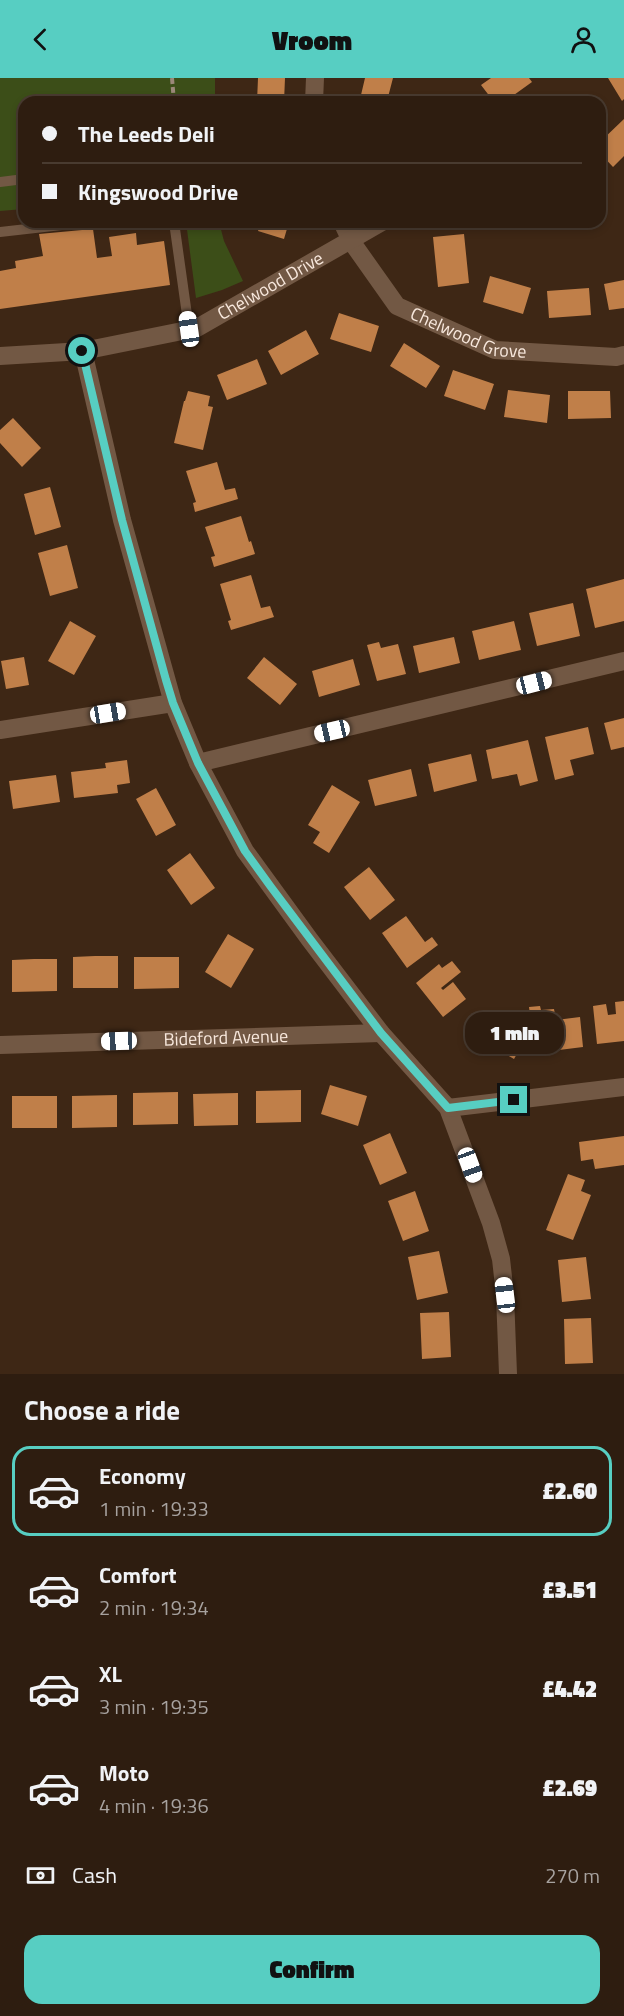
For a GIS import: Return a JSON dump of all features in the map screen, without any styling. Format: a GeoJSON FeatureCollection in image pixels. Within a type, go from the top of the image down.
{"type":"FeatureCollection","features":[{"type":"Feature","properties":{"kind":"street"},"geometry":{"type":"LineString","coordinates":[[314,96],[315,78]]}},
{"type":"Feature","properties":{"kind":"street","name":"Chelwood Grove"},"geometry":{"type":"LineString","coordinates":[[345,228],[351,241],[397,306],[495,350],[616,357],[624,355]]}},
{"type":"Feature","properties":{"kind":"street","name":"Chelwood Drive"},"geometry":{"type":"LineString","coordinates":[[0,356],[82,351],[197,328],[372,228]]}},
{"type":"Feature","properties":{"kind":"street"},"geometry":{"type":"LineString","coordinates":[[82,351],[122,520],[173,703],[198,763],[245,851],[381,1033],[448,1108],[491,1223],[501,1259],[505,1295],[508,1374]]}},
{"type":"Feature","properties":{"kind":"street"},"geometry":{"type":"LineString","coordinates":[[198,763],[624,661]]}},
{"type":"Feature","properties":{"kind":"street"},"geometry":{"type":"LineString","coordinates":[[0,730],[173,703]]}},
{"type":"Feature","properties":{"kind":"street","name":"Bideford Avenue"},"geometry":{"type":"LineString","coordinates":[[0,1045],[381,1033]]}},
{"type":"Feature","properties":{"kind":"street"},"geometry":{"type":"LineString","coordinates":[[448,1108],[624,1087]]}},
{"type":"Feature","properties":{"kind":"lane"},"geometry":{"type":"LineString","coordinates":[[0,182],[18,180]]}},
{"type":"Feature","properties":{"kind":"lane"},"geometry":{"type":"LineString","coordinates":[[0,232],[35,228]]}},
{"type":"Feature","properties":{"kind":"lane","name":"Chelwood Drive"},"geometry":{"type":"LineString","coordinates":[[175,228],[189,329]]}},
{"type":"Feature","properties":{"kind":"path"},"geometry":{"type":"LineString","coordinates":[[172,78],[174,96]]}},
{"type":"Feature","properties":{"kind":"green space"},"geometry":{"type":"Polygon","coordinates":[[[0,78],[215,78],[215,96],[18,96],[18,210],[0,211],[0,78]]]}},
{"type":"Feature","properties":{"kind":"green space"},"geometry":{"type":"Polygon","coordinates":[[[187,228],[221,228],[224,241],[243,281],[196,298],[187,228]]]}},
{"type":"Feature","properties":{"kind":"building"},"geometry":{"type":"Polygon","coordinates":[[[258,78],[285,78],[284,96],[257,96],[258,78]]]}},
{"type":"Feature","properties":{"kind":"building"},"geometry":{"type":"Polygon","coordinates":[[[365,78],[393,78],[388,96],[361,95],[365,78]]]}},
{"type":"Feature","properties":{"kind":"building"},"geometry":{"type":"Polygon","coordinates":[[[491,78],[529,78],[532,82],[512,96],[489,96],[481,85],[491,78]]]}},
{"type":"Feature","properties":{"kind":"building"},"geometry":{"type":"Polygon","coordinates":[[[608,78],[624,78],[624,99],[622,101],[608,78]]]}},
{"type":"Feature","properties":{"kind":"building"},"geometry":{"type":"Polygon","coordinates":[[[624,119],[624,156],[613,167],[606,159],[606,136],[624,119]]]}},
{"type":"Feature","properties":{"kind":"building"},"geometry":{"type":"Polygon","coordinates":[[[259,228],[287,228],[284,239],[258,231],[259,228]]]}},
{"type":"Feature","properties":{"kind":"building"},"geometry":{"type":"Polygon","coordinates":[[[93,229],[97,258],[112,256],[109,237],[136,233],[137,245],[164,241],[170,285],[0,309],[0,271],[16,268],[15,261],[43,256],[39,234],[93,229]]]}},
{"type":"Feature","properties":{"kind":"building"},"geometry":{"type":"Polygon","coordinates":[[[464,234],[469,283],[438,287],[433,237],[464,234]]]}},
{"type":"Feature","properties":{"kind":"building"},"geometry":{"type":"Polygon","coordinates":[[[490,276],[531,288],[523,314],[483,302],[490,276]]]}},
{"type":"Feature","properties":{"kind":"building"},"geometry":{"type":"Polygon","coordinates":[[[624,280],[624,308],[609,310],[604,284],[624,280]]]}},
{"type":"Feature","properties":{"kind":"building"},"geometry":{"type":"Polygon","coordinates":[[[589,288],[591,315],[549,318],[547,291],[589,288]]]}},
{"type":"Feature","properties":{"kind":"building"},"geometry":{"type":"Polygon","coordinates":[[[339,313],[379,326],[371,352],[330,339],[339,313]]]}},
{"type":"Feature","properties":{"kind":"building"},"geometry":{"type":"Polygon","coordinates":[[[306,330],[319,354],[281,375],[268,351],[306,330]]]}},
{"type":"Feature","properties":{"kind":"building"},"geometry":{"type":"Polygon","coordinates":[[[404,343],[440,366],[426,388],[390,366],[404,343]]]}},
{"type":"Feature","properties":{"kind":"building"},"geometry":{"type":"Polygon","coordinates":[[[257,359],[267,384],[227,400],[217,375],[257,359]]]}},
{"type":"Feature","properties":{"kind":"building"},"geometry":{"type":"Polygon","coordinates":[[[453,370],[494,384],[485,410],[444,396],[453,370]]]}},
{"type":"Feature","properties":{"kind":"building"},"geometry":{"type":"Polygon","coordinates":[[[508,390],[550,395],[547,423],[504,417],[508,390]]]}},
{"type":"Feature","properties":{"kind":"building"},"geometry":{"type":"Polygon","coordinates":[[[188,391],[210,396],[208,406],[213,407],[203,450],[174,443],[188,391]]]}},
{"type":"Feature","properties":{"kind":"building"},"geometry":{"type":"Polygon","coordinates":[[[568,391],[610,391],[611,418],[568,419],[568,391]]]}},
{"type":"Feature","properties":{"kind":"building"},"geometry":{"type":"Polygon","coordinates":[[[13,418],[41,448],[22,467],[0,443],[0,430],[13,418]]]}},
{"type":"Feature","properties":{"kind":"building"},"geometry":{"type":"Polygon","coordinates":[[[217,462],[225,490],[235,488],[238,499],[195,512],[193,503],[196,502],[186,471],[217,462]]]}},
{"type":"Feature","properties":{"kind":"building"},"geometry":{"type":"Polygon","coordinates":[[[50,487],[61,527],[35,535],[24,494],[50,487]]]}},
{"type":"Feature","properties":{"kind":"building"},"geometry":{"type":"Polygon","coordinates":[[[241,516],[255,554],[214,567],[211,557],[215,556],[205,527],[241,516]]]}},
{"type":"Feature","properties":{"kind":"building"},"geometry":{"type":"Polygon","coordinates":[[[67,545],[78,588],[50,596],[38,553],[67,545]]]}},
{"type":"Feature","properties":{"kind":"building"},"geometry":{"type":"Polygon","coordinates":[[[251,575],[261,608],[270,606],[274,617],[231,630],[228,621],[231,620],[220,584],[251,575]]]}},
{"type":"Feature","properties":{"kind":"building"},"geometry":{"type":"Polygon","coordinates":[[[624,579],[624,621],[595,628],[586,589],[624,579]]]}},
{"type":"Feature","properties":{"kind":"building"},"geometry":{"type":"Polygon","coordinates":[[[573,603],[580,636],[537,646],[529,613],[573,603]]]}},
{"type":"Feature","properties":{"kind":"building"},"geometry":{"type":"Polygon","coordinates":[[[70,621],[96,636],[74,675],[48,661],[70,621]]]}},
{"type":"Feature","properties":{"kind":"building"},"geometry":{"type":"Polygon","coordinates":[[[514,621],[521,650],[479,660],[472,631],[514,621]]]}},
{"type":"Feature","properties":{"kind":"building"},"geometry":{"type":"Polygon","coordinates":[[[454,637],[460,663],[419,673],[413,646],[454,637]]]}},
{"type":"Feature","properties":{"kind":"building"},"geometry":{"type":"Polygon","coordinates":[[[379,642],[381,648],[398,644],[406,674],[377,681],[367,645],[379,642]]]}},
{"type":"Feature","properties":{"kind":"building"},"geometry":{"type":"Polygon","coordinates":[[[24,657],[29,685],[6,689],[1,661],[24,657]]]}},
{"type":"Feature","properties":{"kind":"building"},"geometry":{"type":"Polygon","coordinates":[[[264,657],[297,684],[280,705],[247,678],[264,657]]]}},
{"type":"Feature","properties":{"kind":"building"},"geometry":{"type":"Polygon","coordinates":[[[353,659],[360,685],[319,697],[312,671],[353,659]]]}},
{"type":"Feature","properties":{"kind":"building"},"geometry":{"type":"Polygon","coordinates":[[[624,718],[624,747],[611,750],[604,723],[624,718]]]}},
{"type":"Feature","properties":{"kind":"building"},"geometry":{"type":"Polygon","coordinates":[[[588,727],[594,754],[570,760],[574,775],[555,780],[545,737],[588,727]]]}},
{"type":"Feature","properties":{"kind":"building"},"geometry":{"type":"Polygon","coordinates":[[[528,740],[538,781],[520,786],[517,774],[492,779],[486,750],[528,740]]]}},
{"type":"Feature","properties":{"kind":"building"},"geometry":{"type":"Polygon","coordinates":[[[471,754],[477,781],[434,792],[428,764],[471,754]]]}},
{"type":"Feature","properties":{"kind":"building"},"geometry":{"type":"Polygon","coordinates":[[[127,760],[130,783],[117,785],[118,793],[74,798],[71,772],[106,768],[105,763],[127,760]]]}},
{"type":"Feature","properties":{"kind":"building"},"geometry":{"type":"Polygon","coordinates":[[[411,769],[417,796],[375,806],[368,780],[411,769]]]}},
{"type":"Feature","properties":{"kind":"building"},"geometry":{"type":"Polygon","coordinates":[[[56,775],[60,802],[13,809],[9,781],[56,775]]]}},
{"type":"Feature","properties":{"kind":"building"},"geometry":{"type":"Polygon","coordinates":[[[332,785],[360,802],[329,853],[313,843],[320,832],[308,825],[332,785]]]}},
{"type":"Feature","properties":{"kind":"building"},"geometry":{"type":"Polygon","coordinates":[[[156,788],[176,825],[156,836],[136,799],[156,788]]]}},
{"type":"Feature","properties":{"kind":"building"},"geometry":{"type":"Polygon","coordinates":[[[190,853],[215,888],[191,905],[167,870],[190,853]]]}},
{"type":"Feature","properties":{"kind":"building"},"geometry":{"type":"Polygon","coordinates":[[[369,867],[395,900],[370,920],[344,887],[369,867]]]}},
{"type":"Feature","properties":{"kind":"building"},"geometry":{"type":"Polygon","coordinates":[[[406,916],[425,942],[432,937],[438,945],[407,968],[382,933],[406,916]]]}},
{"type":"Feature","properties":{"kind":"building"},"geometry":{"type":"Polygon","coordinates":[[[228,934],[254,949],[231,988],[205,972],[228,934]]]}},
{"type":"Feature","properties":{"kind":"building"},"geometry":{"type":"Polygon","coordinates":[[[118,956],[118,988],[73,988],[73,957],[118,956]]]}},
{"type":"Feature","properties":{"kind":"building"},"geometry":{"type":"Polygon","coordinates":[[[134,957],[179,957],[179,988],[134,989],[134,957]]]}},
{"type":"Feature","properties":{"kind":"building"},"geometry":{"type":"Polygon","coordinates":[[[57,959],[57,991],[12,992],[12,960],[57,959]]]}},
{"type":"Feature","properties":{"kind":"building"},"geometry":{"type":"Polygon","coordinates":[[[452,961],[461,972],[441,988],[443,990],[453,982],[466,999],[443,1017],[416,983],[439,964],[442,968],[452,961]]]}},
{"type":"Feature","properties":{"kind":"building"},"geometry":{"type":"Polygon","coordinates":[[[624,1001],[624,1041],[597,1044],[593,1006],[606,1004],[608,1015],[616,1014],[615,1002],[624,1001]]]}},
{"type":"Feature","properties":{"kind":"building"},"geometry":{"type":"Polygon","coordinates":[[[540,1006],[541,1010],[554,1009],[556,1020],[580,1017],[583,1047],[535,1053],[529,1007],[540,1006]]]}},
{"type":"Feature","properties":{"kind":"building"},"geometry":{"type":"Polygon","coordinates":[[[479,1013],[526,1038],[514,1059],[502,1052],[500,1055],[466,1036],[479,1013]]]}},
{"type":"Feature","properties":{"kind":"building"},"geometry":{"type":"Polygon","coordinates":[[[330,1085],[367,1096],[358,1126],[321,1114],[330,1085]]]}},
{"type":"Feature","properties":{"kind":"building"},"geometry":{"type":"Polygon","coordinates":[[[301,1090],[301,1122],[256,1123],[256,1091],[301,1090]]]}},
{"type":"Feature","properties":{"kind":"building"},"geometry":{"type":"Polygon","coordinates":[[[178,1092],[178,1124],[133,1125],[133,1093],[178,1092]]]}},
{"type":"Feature","properties":{"kind":"building"},"geometry":{"type":"Polygon","coordinates":[[[238,1093],[238,1125],[194,1126],[193,1094],[238,1093]]]}},
{"type":"Feature","properties":{"kind":"building"},"geometry":{"type":"Polygon","coordinates":[[[117,1095],[117,1127],[72,1128],[72,1096],[117,1095]]]}},
{"type":"Feature","properties":{"kind":"building"},"geometry":{"type":"Polygon","coordinates":[[[12,1096],[57,1096],[57,1128],[12,1128],[12,1096]]]}},
{"type":"Feature","properties":{"kind":"building"},"geometry":{"type":"Polygon","coordinates":[[[390,1133],[407,1173],[380,1185],[363,1145],[390,1133]]]}},
{"type":"Feature","properties":{"kind":"building"},"geometry":{"type":"Polygon","coordinates":[[[624,1136],[624,1165],[595,1169],[593,1159],[581,1161],[579,1142],[624,1136]]]}},
{"type":"Feature","properties":{"kind":"building"},"geometry":{"type":"Polygon","coordinates":[[[568,1174],[585,1180],[581,1191],[591,1195],[573,1240],[546,1230],[568,1174]]]}},
{"type":"Feature","properties":{"kind":"building"},"geometry":{"type":"Polygon","coordinates":[[[415,1191],[429,1231],[403,1241],[388,1201],[415,1191]]]}},
{"type":"Feature","properties":{"kind":"building"},"geometry":{"type":"Polygon","coordinates":[[[439,1251],[448,1293],[417,1300],[408,1257],[439,1251]]]}},
{"type":"Feature","properties":{"kind":"building"},"geometry":{"type":"Polygon","coordinates":[[[586,1257],[591,1299],[562,1302],[558,1260],[586,1257]]]}},
{"type":"Feature","properties":{"kind":"building"},"geometry":{"type":"Polygon","coordinates":[[[449,1312],[451,1357],[422,1359],[420,1313],[449,1312]]]}},
{"type":"Feature","properties":{"kind":"building"},"geometry":{"type":"Polygon","coordinates":[[[591,1318],[593,1363],[565,1364],[564,1319],[591,1318]]]}},
{"type":"Feature","properties":{"kind":"route"},"geometry":{"type":"LineString","coordinates":[[82,351],[122,520],[173,703],[198,763],[245,851],[381,1033],[448,1108],[514,1100]]}}]}
